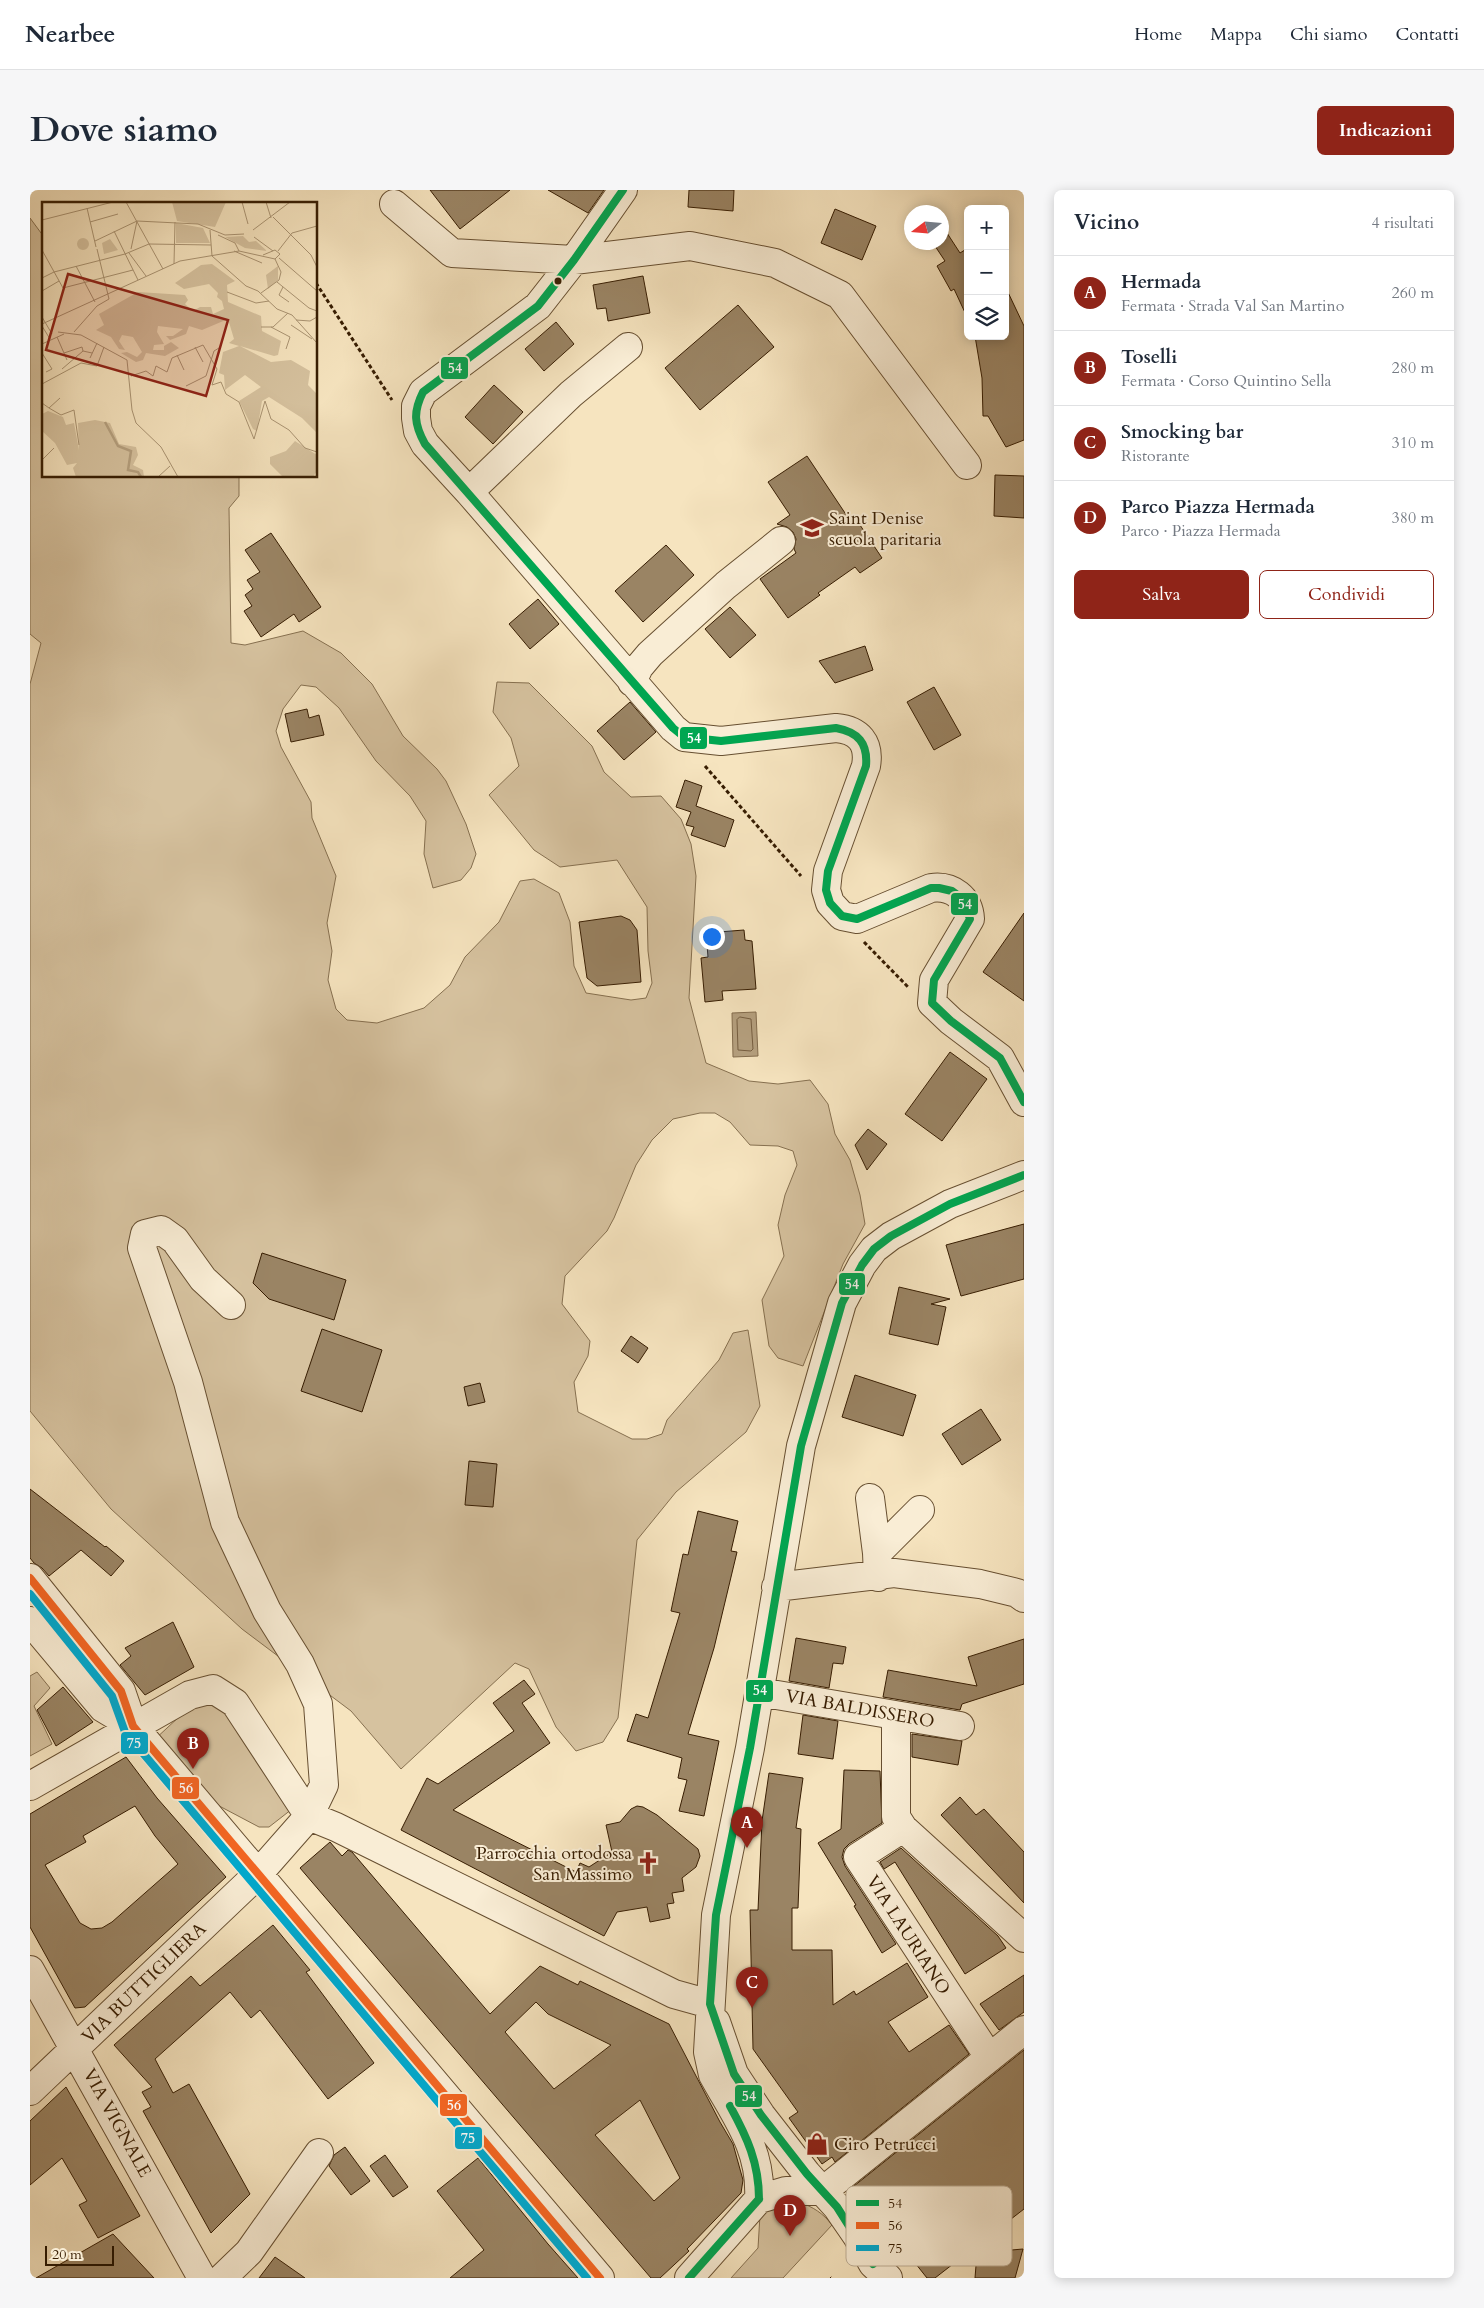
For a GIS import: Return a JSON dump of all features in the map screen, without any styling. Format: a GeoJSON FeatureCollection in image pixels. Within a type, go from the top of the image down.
{"type":"FeatureCollection","features":[{"type":"Feature","properties":{"kind":"street"},"geometry":{"type":"LineString","coordinates":[[623,190],[574,260],[538,306],[423,392],[416,406],[418,432],[425,444],[469,492],[632,682],[673,728],[684,737],[721,741],[836,728],[848,729],[863,740],[868,754],[866,766],[828,871],[826,890],[830,903],[842,916],[850,919],[868,916],[931,888],[940,887],[948,889],[961,897],[969,909],[970,919],[934,980],[932,1003],[951,1021],[1000,1058],[1024,1102]]}},
{"type":"Feature","properties":{"kind":"street"},"geometry":{"type":"LineString","coordinates":[[394,204],[452,253],[574,260],[690,246],[775,263],[840,295],[967,465]]}},
{"type":"Feature","properties":{"kind":"street"},"geometry":{"type":"LineString","coordinates":[[469,492],[571,394],[628,347]]}},
{"type":"Feature","properties":{"kind":"street"},"geometry":{"type":"LineString","coordinates":[[632,682],[639,667],[650,654],[726,585],[781,541]]}},
{"type":"Feature","properties":{"kind":"street"},"geometry":{"type":"LineString","coordinates":[[759,2199],[760,2180],[756,2156],[713,2075],[710,2064],[710,2004],[716,1915],[750,1748],[801,1446],[842,1303],[862,1265],[874,1249],[891,1236],[950,1204],[1024,1175]]}},
{"type":"Feature","properties":{"kind":"street","name":"VIA BUTTIGLIERA"},"geometry":{"type":"LineString","coordinates":[[30,2091],[258,1874],[309,1816],[324,1785],[318,1704],[300,1664],[267,1611],[225,1522],[188,1382],[142,1248],[145,1234],[161,1230],[176,1240],[202,1279],[231,1305]]}},
{"type":"Feature","properties":{"kind":"street"},"geometry":{"type":"LineString","coordinates":[[870,1498],[877,1565]]}},
{"type":"Feature","properties":{"kind":"street"},"geometry":{"type":"LineString","coordinates":[[877,1565],[920,1510]]}},
{"type":"Feature","properties":{"kind":"street"},"geometry":{"type":"LineString","coordinates":[[776,1587],[877,1565],[894,1573],[980,1584],[1018,1593],[1024,1598]]}},
{"type":"Feature","properties":{"kind":"street"},"geometry":{"type":"LineString","coordinates":[[30,1578],[121,1691],[133,1726]]}},
{"type":"Feature","properties":{"kind":"street"},"geometry":{"type":"LineString","coordinates":[[30,1621],[103,1708],[133,1726],[600,2278]]}},
{"type":"Feature","properties":{"kind":"street"},"geometry":{"type":"LineString","coordinates":[[30,1786],[190,1695],[213,1689],[235,1702],[309,1816],[336,1827],[674,1994],[710,2004]]}},
{"type":"Feature","properties":{"kind":"street","name":"VIA BALDISSERO"},"geometry":{"type":"LineString","coordinates":[[759,1692],[960,1726]]}},
{"type":"Feature","properties":{"kind":"street"},"geometry":{"type":"LineString","coordinates":[[896,1716],[896,1817],[903,1828],[1024,1938]]}},
{"type":"Feature","properties":{"kind":"street","name":"VIA LAURIANO"},"geometry":{"type":"LineString","coordinates":[[903,1828],[858,1857],[989,2057]]}},
{"type":"Feature","properties":{"kind":"street","name":"VIA VIGNALE"},"geometry":{"type":"LineString","coordinates":[[30,1970],[76,2048],[202,2278]]}},
{"type":"Feature","properties":{"kind":"street"},"geometry":{"type":"LineString","coordinates":[[710,2004],[734,2074],[761,2115],[846,2220]]}},
{"type":"Feature","properties":{"kind":"street"},"geometry":{"type":"LineString","coordinates":[[689,2278],[759,2199],[786,2191],[824,2191],[1024,2030]]}},
{"type":"Feature","properties":{"kind":"street"},"geometry":{"type":"LineString","coordinates":[[222,2278],[249,2252],[319,2153]]}},
{"type":"Feature","properties":{"kind":"path"},"geometry":{"type":"LineString","coordinates":[[318,286],[395,405],[418,432]]}},
{"type":"Feature","properties":{"kind":"path"},"geometry":{"type":"LineString","coordinates":[[699,758],[796,870]]}},
{"type":"Feature","properties":{"kind":"path"},"geometry":{"type":"LineString","coordinates":[[859,937],[917,996],[932,1003]]}},
{"type":"Feature","properties":{"kind":"shaded area"},"geometry":{"type":"Polygon","coordinates":[[[30,218],[42,234],[42,478],[239,478],[239,496],[229,508],[231,643],[245,645],[303,631],[341,653],[372,684],[403,736],[437,769],[446,781],[466,824],[476,854],[471,868],[461,880],[433,888],[424,854],[426,821],[410,796],[376,761],[339,708],[316,687],[301,685],[283,709],[276,731],[281,747],[311,802],[312,818],[336,876],[327,923],[332,951],[328,980],[336,1009],[347,1020],[377,1023],[424,1008],[450,985],[465,957],[499,922],[520,881],[534,879],[559,893],[570,922],[574,966],[586,993],[631,1000],[646,998],[652,983],[648,951],[647,907],[617,860],[560,867],[534,850],[489,795],[519,766],[511,738],[493,712],[497,682],[529,683],[592,746],[604,772],[631,797],[661,796],[681,819],[691,844],[696,876],[689,998],[706,1063],[749,1081],[778,1084],[810,1080],[828,1104],[835,1134],[850,1160],[860,1195],[865,1224],[843,1264],[803,1366],[778,1358],[769,1346],[762,1300],[784,1256],[778,1225],[785,1195],[797,1165],[793,1151],[778,1146],[750,1145],[730,1122],[715,1113],[700,1113],[673,1119],[652,1140],[636,1165],[607,1231],[565,1276],[562,1304],[590,1341],[588,1356],[574,1382],[578,1412],[632,1439],[647,1439],[662,1434],[667,1420],[719,1360],[733,1333],[748,1330],[760,1406],[746,1432],[676,1492],[637,1540],[618,1718],[603,1742],[576,1751],[556,1727],[529,1669],[515,1663],[401,1769],[351,1711],[242,1629],[111,1509],[30,1411],[30,684],[41,643],[30,634],[30,218]]]}},
{"type":"Feature","properties":{"kind":"shaded area"},"geometry":{"type":"Polygon","coordinates":[[[37,1672],[50,1688],[34,1706],[52,1744],[30,1756],[30,1676],[37,1672]]]}},
{"type":"Feature","properties":{"kind":"shaded area"},"geometry":{"type":"Polygon","coordinates":[[[233,1688],[310,1795],[269,1827],[259,1827],[206,1799],[154,1740],[193,1704],[233,1688]]]}},
{"type":"Feature","properties":{"kind":"shaded area"},"geometry":{"type":"Polygon","coordinates":[[[799,2202],[817,2211],[832,2225],[783,2278],[731,2278],[758,2248],[760,2215],[781,2204],[799,2202]]]}},
{"type":"Feature","properties":{"kind":"water"},"geometry":{"type":"Polygon","coordinates":[[[756,1012],[758,1056],[733,1057],[732,1013],[756,1012]]]}},
{"type":"Feature","properties":{"kind":"building"},"geometry":{"type":"Polygon","coordinates":[[[430,190],[510,190],[460,229],[430,190]]]}},
{"type":"Feature","properties":{"kind":"building"},"geometry":{"type":"Polygon","coordinates":[[[548,190],[604,190],[588,213],[548,190]]]}},
{"type":"Feature","properties":{"kind":"building"},"geometry":{"type":"Polygon","coordinates":[[[689,190],[734,190],[733,211],[688,207],[689,190]]]}},
{"type":"Feature","properties":{"kind":"building"},"geometry":{"type":"Polygon","coordinates":[[[835,209],[876,226],[862,260],[821,243],[835,209]]]}},
{"type":"Feature","properties":{"kind":"building"},"geometry":{"type":"Polygon","coordinates":[[[949,236],[960,253],[964,250],[964,310],[954,289],[951,291],[937,266],[945,261],[938,250],[949,250],[949,236]]]}},
{"type":"Feature","properties":{"kind":"building"},"geometry":{"type":"Polygon","coordinates":[[[643,276],[650,313],[608,321],[606,308],[597,309],[593,285],[643,276]]]}},
{"type":"Feature","properties":{"kind":"building"},"geometry":{"type":"Polygon","coordinates":[[[1009,294],[1024,326],[1024,440],[1006,447],[988,416],[983,416],[982,378],[976,340],[1009,340],[1009,294]]]}},
{"type":"Feature","properties":{"kind":"building"},"geometry":{"type":"Polygon","coordinates":[[[738,305],[774,347],[700,410],[665,368],[738,305]]]}},
{"type":"Feature","properties":{"kind":"building"},"geometry":{"type":"Polygon","coordinates":[[[556,322],[574,344],[544,371],[525,349],[556,322]]]}},
{"type":"Feature","properties":{"kind":"building"},"geometry":{"type":"Polygon","coordinates":[[[494,385],[523,412],[493,444],[465,417],[494,385]]]}},
{"type":"Feature","properties":{"kind":"building"},"geometry":{"type":"Polygon","coordinates":[[[807,456],[851,522],[856,519],[882,558],[860,573],[855,567],[818,593],[820,595],[788,618],[760,579],[796,553],[794,549],[796,539],[793,532],[787,527],[777,524],[790,515],[768,482],[807,456]]]}},
{"type":"Feature","properties":{"kind":"building"},"geometry":{"type":"Polygon","coordinates":[[[995,475],[1024,476],[1024,518],[994,516],[995,475]]]}},
{"type":"Feature","properties":{"kind":"building"},"geometry":{"type":"Polygon","coordinates":[[[271,533],[321,607],[299,622],[294,614],[261,637],[244,611],[252,606],[245,595],[253,589],[247,580],[260,572],[245,550],[271,533]]]}},
{"type":"Feature","properties":{"kind":"building"},"geometry":{"type":"Polygon","coordinates":[[[666,545],[694,575],[643,622],[615,591],[666,545]]]}},
{"type":"Feature","properties":{"kind":"building"},"geometry":{"type":"Polygon","coordinates":[[[538,599],[559,624],[530,649],[509,624],[538,599]]]}},
{"type":"Feature","properties":{"kind":"building"},"geometry":{"type":"Polygon","coordinates":[[[730,607],[756,635],[730,658],[705,629],[730,607]]]}},
{"type":"Feature","properties":{"kind":"building"},"geometry":{"type":"Polygon","coordinates":[[[865,646],[873,670],[835,683],[819,661],[865,646]]]}},
{"type":"Feature","properties":{"kind":"building"},"geometry":{"type":"Polygon","coordinates":[[[934,687],[961,735],[934,750],[907,702],[934,687]]]}},
{"type":"Feature","properties":{"kind":"building"},"geometry":{"type":"Polygon","coordinates":[[[630,702],[656,732],[624,760],[597,731],[630,702]]]}},
{"type":"Feature","properties":{"kind":"building"},"geometry":{"type":"Polygon","coordinates":[[[307,709],[309,718],[319,715],[324,735],[291,742],[285,714],[307,709]]]}},
{"type":"Feature","properties":{"kind":"building"},"geometry":{"type":"Polygon","coordinates":[[[685,780],[702,786],[696,806],[734,820],[725,847],[691,835],[694,827],[686,825],[691,812],[676,807],[685,780]]]}},
{"type":"Feature","properties":{"kind":"building"},"geometry":{"type":"Polygon","coordinates":[[[1024,913],[1024,1001],[983,972],[1024,913]]]}},
{"type":"Feature","properties":{"kind":"building"},"geometry":{"type":"Polygon","coordinates":[[[621,916],[630,920],[637,930],[641,982],[597,986],[587,978],[579,922],[621,916]]]}},
{"type":"Feature","properties":{"kind":"building"},"geometry":{"type":"Polygon","coordinates":[[[744,930],[745,940],[752,941],[756,989],[722,991],[723,1000],[705,1002],[701,958],[708,957],[706,933],[744,930]]]}},
{"type":"Feature","properties":{"kind":"building"},"geometry":{"type":"Polygon","coordinates":[[[950,1052],[987,1079],[942,1141],[905,1114],[950,1052]]]}},
{"type":"Feature","properties":{"kind":"building"},"geometry":{"type":"Polygon","coordinates":[[[868,1129],[887,1144],[867,1170],[855,1145],[868,1129]]]}},
{"type":"Feature","properties":{"kind":"building"},"geometry":{"type":"Polygon","coordinates":[[[1024,1224],[1024,1279],[961,1296],[946,1245],[1024,1224]]]}},
{"type":"Feature","properties":{"kind":"building"},"geometry":{"type":"Polygon","coordinates":[[[262,1253],[346,1280],[334,1320],[269,1299],[253,1283],[262,1253]]]}},
{"type":"Feature","properties":{"kind":"building"},"geometry":{"type":"Polygon","coordinates":[[[899,1287],[950,1299],[931,1304],[946,1307],[938,1345],[889,1334],[899,1287]]]}},
{"type":"Feature","properties":{"kind":"building"},"geometry":{"type":"Polygon","coordinates":[[[322,1329],[382,1350],[362,1412],[301,1391],[322,1329]]]}},
{"type":"Feature","properties":{"kind":"building"},"geometry":{"type":"Polygon","coordinates":[[[631,1336],[648,1348],[638,1363],[621,1351],[631,1336]]]}},
{"type":"Feature","properties":{"kind":"building"},"geometry":{"type":"Polygon","coordinates":[[[855,1375],[916,1395],[903,1436],[842,1417],[855,1375]]]}},
{"type":"Feature","properties":{"kind":"building"},"geometry":{"type":"Polygon","coordinates":[[[480,1383],[485,1402],[468,1406],[464,1387],[480,1383]]]}},
{"type":"Feature","properties":{"kind":"building"},"geometry":{"type":"Polygon","coordinates":[[[981,1409],[1001,1440],[962,1465],[942,1434],[981,1409]]]}},
{"type":"Feature","properties":{"kind":"building"},"geometry":{"type":"Polygon","coordinates":[[[469,1461],[497,1464],[493,1507],[465,1505],[469,1461]]]}},
{"type":"Feature","properties":{"kind":"building"},"geometry":{"type":"Polygon","coordinates":[[[30,1489],[124,1561],[111,1576],[81,1550],[49,1576],[34,1563],[30,1558],[30,1489]]]}},
{"type":"Feature","properties":{"kind":"building"},"geometry":{"type":"Polygon","coordinates":[[[698,1511],[738,1521],[731,1551],[737,1552],[714,1648],[688,1734],[719,1741],[704,1816],[679,1811],[687,1780],[678,1778],[682,1758],[627,1741],[636,1714],[648,1718],[680,1613],[671,1611],[683,1554],[688,1555],[698,1511]]]}},
{"type":"Feature","properties":{"kind":"building"},"geometry":{"type":"Polygon","coordinates":[[[173,1622],[194,1667],[145,1695],[120,1665],[131,1656],[125,1648],[173,1622]]]}},
{"type":"Feature","properties":{"kind":"building"},"geometry":{"type":"Polygon","coordinates":[[[796,1638],[846,1647],[843,1664],[833,1663],[829,1688],[789,1681],[796,1638]]]}},
{"type":"Feature","properties":{"kind":"building"},"geometry":{"type":"Polygon","coordinates":[[[1024,1639],[1024,1684],[962,1704],[960,1710],[883,1697],[888,1670],[977,1686],[968,1657],[1024,1639]]]}},
{"type":"Feature","properties":{"kind":"building"},"geometry":{"type":"Polygon","coordinates":[[[524,1680],[535,1694],[522,1703],[550,1743],[453,1810],[576,1872],[580,1863],[589,1867],[612,1852],[606,1825],[620,1822],[631,1809],[637,1806],[643,1807],[657,1815],[698,1849],[700,1856],[696,1867],[682,1878],[684,1891],[672,1893],[674,1903],[667,1904],[670,1918],[650,1922],[647,1907],[617,1912],[604,1936],[401,1830],[427,1778],[438,1784],[514,1731],[493,1703],[524,1680]]]}},
{"type":"Feature","properties":{"kind":"building"},"geometry":{"type":"Polygon","coordinates":[[[63,1687],[93,1722],[56,1746],[37,1710],[63,1687]]]}},
{"type":"Feature","properties":{"kind":"building"},"geometry":{"type":"Polygon","coordinates":[[[803,1715],[838,1721],[833,1759],[798,1754],[803,1715]]]}},
{"type":"Feature","properties":{"kind":"building"},"geometry":{"type":"Polygon","coordinates":[[[912,1734],[962,1741],[958,1765],[912,1757],[912,1734]]]}},
{"type":"Feature","properties":{"kind":"building"},"geometry":{"type":"Polygon","coordinates":[[[126,1757],[157,1798],[226,1877],[85,2007],[75,2008],[30,1927],[30,1814],[126,1757]],[[135,1806],[83,1836],[86,1842],[45,1865],[80,1923],[91,1929],[102,1928],[112,1922],[178,1864],[155,1836],[135,1806]]]}},
{"type":"Feature","properties":{"kind":"building"},"geometry":{"type":"Polygon","coordinates":[[[844,1770],[880,1771],[882,1823],[849,1844],[844,1849],[842,1857],[845,1866],[896,1944],[882,1953],[854,1906],[856,1905],[818,1843],[841,1829],[844,1770]]]}},
{"type":"Feature","properties":{"kind":"building"},"geometry":{"type":"Polygon","coordinates":[[[769,1773],[803,1778],[796,1828],[801,1829],[798,1908],[792,1908],[792,1950],[832,1950],[833,2005],[854,1991],[856,1995],[907,1963],[928,1997],[888,2022],[909,2052],[949,2025],[969,2054],[835,2162],[832,2157],[822,2164],[789,2118],[798,2112],[753,2049],[750,1910],[758,1910],[762,1821],[769,1773]]]}},
{"type":"Feature","properties":{"kind":"building"},"geometry":{"type":"Polygon","coordinates":[[[960,1797],[976,1815],[984,1809],[1024,1852],[1024,1903],[941,1815],[960,1797]]]}},
{"type":"Feature","properties":{"kind":"building"},"geometry":{"type":"Polygon","coordinates":[[[330,1842],[342,1856],[348,1850],[352,1852],[490,2014],[540,1966],[578,1985],[580,1981],[669,2024],[733,2144],[743,2180],[741,2193],[687,2249],[689,2251],[660,2278],[651,2278],[300,1868],[330,1842]],[[536,2002],[505,2032],[554,2089],[611,2045],[548,2014],[536,2002]],[[640,2100],[595,2135],[654,2201],[680,2178],[640,2100]]]}},
{"type":"Feature","properties":{"kind":"building"},"geometry":{"type":"Polygon","coordinates":[[[901,1848],[998,1936],[1006,1948],[965,1974],[895,1862],[884,1869],[880,1862],[901,1848]]]}},
{"type":"Feature","properties":{"kind":"building"},"geometry":{"type":"Polygon","coordinates":[[[273,1925],[310,1970],[306,1972],[374,2063],[328,2099],[260,2010],[251,2018],[230,1992],[155,2059],[173,2093],[189,2084],[250,2194],[211,2233],[143,2111],[151,2107],[142,2092],[152,2087],[114,2045],[191,1976],[200,1986],[273,1925]]]}},
{"type":"Feature","properties":{"kind":"building"},"geometry":{"type":"Polygon","coordinates":[[[1024,1975],[1024,2012],[999,2030],[980,2004],[1024,1975]]]}},
{"type":"Feature","properties":{"kind":"building"},"geometry":{"type":"Polygon","coordinates":[[[1024,2050],[1024,2209],[1012,2218],[1012,2186],[854,2186],[1024,2050]]]}},
{"type":"Feature","properties":{"kind":"building"},"geometry":{"type":"Polygon","coordinates":[[[66,2087],[140,2216],[98,2238],[79,2205],[87,2201],[62,2158],[30,2185],[30,2121],[66,2087]]]}},
{"type":"Feature","properties":{"kind":"building"},"geometry":{"type":"Polygon","coordinates":[[[345,2147],[370,2181],[351,2195],[329,2166],[334,2155],[345,2147]]]}},
{"type":"Feature","properties":{"kind":"building"},"geometry":{"type":"Polygon","coordinates":[[[385,2155],[408,2187],[393,2197],[370,2166],[385,2155]]]}},
{"type":"Feature","properties":{"kind":"building"},"geometry":{"type":"Polygon","coordinates":[[[478,2158],[578,2278],[450,2278],[484,2250],[437,2191],[478,2158]]]}},
{"type":"Feature","properties":{"kind":"building"},"geometry":{"type":"Polygon","coordinates":[[[113,2234],[154,2278],[36,2278],[113,2234]]]}},
{"type":"Feature","properties":{"kind":"building"},"geometry":{"type":"Polygon","coordinates":[[[1023,2249],[1015,2278],[975,2278],[976,2266],[1012,2266],[1012,2250],[1023,2249]]]}},
{"type":"Feature","properties":{"kind":"building"},"geometry":{"type":"Polygon","coordinates":[[[275,2257],[305,2278],[259,2278],[275,2257]]]}},
{"type":"Feature","properties":{"kind":"building"},"geometry":{"type":"Polygon","coordinates":[[[917,2266],[950,2266],[935,2278],[927,2278],[917,2266]]]}},
{"type":"Feature","properties":{"kind":"transit line","name":"54"},"geometry":{"type":"LineString","coordinates":[[623,190],[574,260],[538,306],[423,392],[416,412],[421,437],[425,444],[673,728],[684,737],[721,741],[836,728],[850,732],[860,740],[865,751],[866,766],[828,871],[826,890],[830,903],[842,916],[857,919],[931,888],[952,891],[963,899],[970,919],[934,980],[932,1003],[951,1021],[1000,1058],[1024,1102]]}},
{"type":"Feature","properties":{"kind":"transit line","name":"54"},"geometry":{"type":"LineString","coordinates":[[846,2221],[837,2207],[807,2174],[761,2115],[734,2074],[710,2004],[716,1915],[750,1748],[801,1446],[842,1303],[862,1265],[874,1249],[891,1236],[950,1204],[1024,1175]]}},
{"type":"Feature","properties":{"kind":"transit line","name":"56"},"geometry":{"type":"LineString","coordinates":[[30,1578],[121,1691],[133,1726],[600,2278]]}},
{"type":"Feature","properties":{"kind":"transit line","name":"75"},"geometry":{"type":"LineString","coordinates":[[30,1594],[112,1696],[125,1732],[587,2278]]}},
{"type":"Feature","properties":{"kind":"transit line","name":"54"},"geometry":{"type":"LineString","coordinates":[[730,2106],[751,2151],[757,2174],[759,2199]]}},
{"type":"Feature","properties":{"kind":"transit line","name":"54"},"geometry":{"type":"LineString","coordinates":[[689,2278],[759,2199]]}},
{"type":"Feature","properties":{"kind":"place","name":"Saint Denise scuola paritaria"},"geometry":{"type":"Point","coordinates":[812,528]}},
{"type":"Feature","properties":{"kind":"place","name":"Toselli"},"geometry":{"type":"Point","coordinates":[193,1769]}},
{"type":"Feature","properties":{"kind":"place","name":"Hermada"},"geometry":{"type":"Point","coordinates":[747,1848]}},
{"type":"Feature","properties":{"kind":"place","name":"Parrocchia ortodossa San Massimo"},"geometry":{"type":"Point","coordinates":[648,1863]}},
{"type":"Feature","properties":{"kind":"place","name":"Smocking bar"},"geometry":{"type":"Point","coordinates":[752,2008]}},
{"type":"Feature","properties":{"kind":"place","name":"Ciro Petrucci"},"geometry":{"type":"Point","coordinates":[817,2144]}},
{"type":"Feature","properties":{"kind":"place","name":"Parco Piazza Hermada"},"geometry":{"type":"Point","coordinates":[790,2236]}}]}
